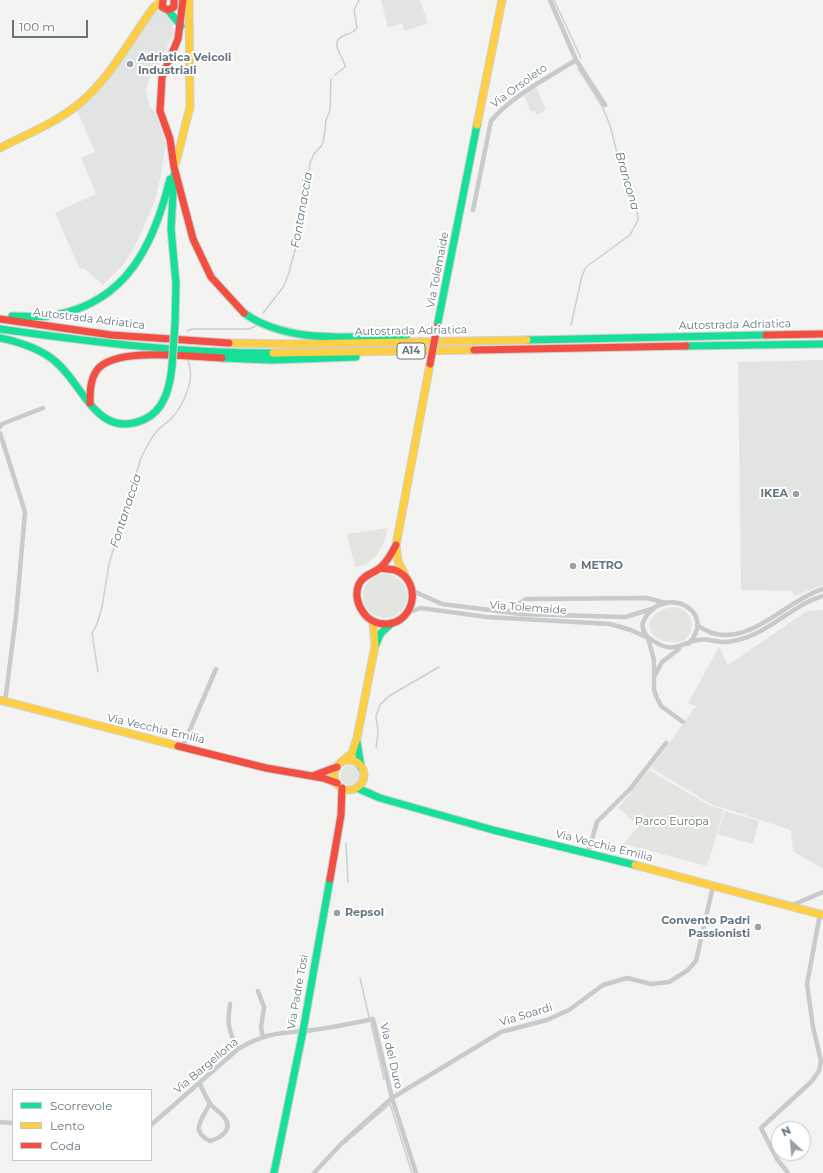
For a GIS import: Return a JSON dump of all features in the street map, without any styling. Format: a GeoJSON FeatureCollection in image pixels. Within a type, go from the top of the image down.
{"type":"FeatureCollection","features":[{"type":"Feature","properties":{"kind":"main road"},"geometry":{"type":"LineString","coordinates":[[163,0],[162,4],[180,26]]}},
{"type":"Feature","properties":{"kind":"main road"},"geometry":{"type":"LineString","coordinates":[[0,148],[57,119],[81,102],[110,68],[154,6],[163,0]]}},
{"type":"Feature","properties":{"kind":"main road"},"geometry":{"type":"LineString","coordinates":[[146,17],[166,9],[174,8],[174,0]]}},
{"type":"Feature","properties":{"kind":"main road"},"geometry":{"type":"LineString","coordinates":[[183,0],[176,46],[162,77],[160,106],[161,114],[170,139],[174,167],[193,239],[205,267],[218,288],[234,306],[253,320],[282,330],[321,336],[475,337],[499,340]]}},
{"type":"Feature","properties":{"kind":"main road"},"geometry":{"type":"LineString","coordinates":[[0,317],[38,317],[66,313],[93,303],[117,287],[135,267],[148,246],[160,218],[170,175],[174,167],[190,107],[190,0]]}},
{"type":"Feature","properties":{"kind":"main road","name":"Via Tolemaide"},"geometry":{"type":"LineString","coordinates":[[375,646],[373,622],[365,616],[359,608],[357,590],[365,576],[380,568],[389,558],[396,545],[437,327],[502,0]]}},
{"type":"Feature","properties":{"kind":"main road"},"geometry":{"type":"LineString","coordinates":[[0,338],[27,346],[52,359],[62,368],[96,412],[108,421],[121,425],[140,422],[158,410],[169,389],[175,324],[176,283],[171,229],[174,167]]}},
{"type":"Feature","properties":{"kind":"main road","name":"Autostrada Adriatica"},"geometry":{"type":"LineString","coordinates":[[0,317],[111,335],[197,342],[289,344],[823,334]]}},
{"type":"Feature","properties":{"kind":"main road","name":"Autostrada Adriatica"},"geometry":{"type":"LineString","coordinates":[[0,329],[124,346],[228,352],[423,351],[823,344]]}},
{"type":"Feature","properties":{"kind":"main road"},"geometry":{"type":"LineString","coordinates":[[90,403],[90,386],[95,371],[104,362],[121,356],[138,355],[272,360],[344,358],[423,351]]}},
{"type":"Feature","properties":{"kind":"main road","name":"Via Tolemaide"},"geometry":{"type":"LineString","coordinates":[[396,545],[398,561],[413,591]]}},
{"type":"Feature","properties":{"kind":"main road"},"geometry":{"type":"LineString","coordinates":[[380,568],[393,569],[405,575]]}},
{"type":"Feature","properties":{"kind":"main road"},"geometry":{"type":"LineString","coordinates":[[406,614],[411,607],[413,591]]}},
{"type":"Feature","properties":{"kind":"main road","name":"Via Tolemaide"},"geometry":{"type":"LineString","coordinates":[[339,765],[352,753],[357,738],[375,646],[381,633],[392,623],[406,614]]}},
{"type":"Feature","properties":{"kind":"main road"},"geometry":{"type":"LineString","coordinates":[[373,622],[382,624],[392,623]]}},
{"type":"Feature","properties":{"kind":"main road","name":"Via Vecchia Emilia"},"geometry":{"type":"LineString","coordinates":[[2,701],[58,717],[183,746],[285,773],[320,777],[339,786]]}},
{"type":"Feature","properties":{"kind":"main road","name":"Via Tolemaide"},"geometry":{"type":"LineString","coordinates":[[357,738],[357,747],[361,767],[364,772],[364,778]]}},
{"type":"Feature","properties":{"kind":"main road"},"geometry":{"type":"LineString","coordinates":[[306,776],[328,771],[351,760],[361,767]]}},
{"type":"Feature","properties":{"kind":"main road"},"geometry":{"type":"LineString","coordinates":[[339,765],[334,773],[339,786],[341,815]]}},
{"type":"Feature","properties":{"kind":"main road"},"geometry":{"type":"LineString","coordinates":[[341,815],[348,797],[364,778],[380,798]]}},
{"type":"Feature","properties":{"kind":"main road"},"geometry":{"type":"LineString","coordinates":[[339,786],[355,789]]}},
{"type":"Feature","properties":{"kind":"main road","name":"Via Vecchia Emilia"},"geometry":{"type":"LineString","coordinates":[[355,789],[367,791],[380,798],[493,830],[588,853],[822,914]]}},
{"type":"Feature","properties":{"kind":"main road","name":"Via Padre Tosi"},"geometry":{"type":"LineString","coordinates":[[274,1173],[302,1031],[341,815]]}},
{"type":"Feature","properties":{"kind":"street"},"geometry":{"type":"LineString","coordinates":[[550,0],[576,60],[605,105]]}},
{"type":"Feature","properties":{"kind":"street","name":"Via Orsoleto"},"geometry":{"type":"LineString","coordinates":[[473,210],[491,121],[499,111],[543,79],[576,60]]}},
{"type":"Feature","properties":{"kind":"street"},"geometry":{"type":"LineString","coordinates":[[0,427],[2,424],[43,408]]}},
{"type":"Feature","properties":{"kind":"street"},"geometry":{"type":"LineString","coordinates":[[0,433],[25,512],[16,616],[2,701]]}},
{"type":"Feature","properties":{"kind":"street"},"geometry":{"type":"LineString","coordinates":[[697,624],[716,634],[731,635],[746,632],[806,596],[823,589]]}},
{"type":"Feature","properties":{"kind":"street","name":"Via Tolemaide"},"geometry":{"type":"LineString","coordinates":[[413,591],[442,604],[506,612],[625,617],[654,609],[666,603]]}},
{"type":"Feature","properties":{"kind":"street","name":"Via Tolemaide"},"geometry":{"type":"LineString","coordinates":[[653,681],[662,662],[688,644],[705,640],[724,642],[747,637],[767,628],[808,602],[823,596]]}},
{"type":"Feature","properties":{"kind":"street"},"geometry":{"type":"LineString","coordinates":[[506,612],[526,599],[647,598],[666,603],[681,603],[693,611],[697,624],[696,632],[688,644]]}},
{"type":"Feature","properties":{"kind":"street","name":"Via Tolemaide"},"geometry":{"type":"LineString","coordinates":[[406,614],[416,609],[428,609],[487,617],[610,624],[621,626],[648,638],[660,646],[674,648],[682,647]]}},
{"type":"Feature","properties":{"kind":"street","name":"Via Tolemaide"},"geometry":{"type":"LineString","coordinates":[[654,609],[647,615],[642,624],[648,638],[654,660],[654,690],[661,706],[683,722]]}},
{"type":"Feature","properties":{"kind":"street"},"geometry":{"type":"LineString","coordinates":[[183,746],[216,669]]}},
{"type":"Feature","properties":{"kind":"street"},"geometry":{"type":"LineString","coordinates":[[588,853],[597,822],[631,788],[666,743]]}},
{"type":"Feature","properties":{"kind":"street","name":"Via Soardi"},"geometry":{"type":"LineString","coordinates":[[314,1173],[342,1143],[392,1098],[447,1066],[500,1032],[547,1020],[569,1010],[603,985],[627,978],[651,984],[669,982],[688,970],[696,961],[713,886]]}},
{"type":"Feature","properties":{"kind":"street"},"geometry":{"type":"LineString","coordinates":[[790,906],[823,892]]}},
{"type":"Feature","properties":{"kind":"street"},"geometry":{"type":"LineString","coordinates":[[788,1173],[777,1159],[760,1128],[812,1081],[820,1071],[821,1061],[813,1027],[807,984],[822,914]]}},
{"type":"Feature","properties":{"kind":"street"},"geometry":{"type":"LineString","coordinates":[[258,991],[264,1007],[261,1028],[263,1037]]}},
{"type":"Feature","properties":{"kind":"street"},"geometry":{"type":"LineString","coordinates":[[230,1004],[228,1014],[230,1027],[234,1043],[238,1049]]}},
{"type":"Feature","properties":{"kind":"street","name":"Via Bargellona"},"geometry":{"type":"LineString","coordinates":[[152,1124],[200,1084],[238,1049],[263,1037],[286,1031],[302,1031],[373,1019]]}},
{"type":"Feature","properties":{"kind":"street","name":"Via del Duro"},"geometry":{"type":"LineString","coordinates":[[373,1019],[392,1098],[416,1173]]}},
{"type":"Feature","properties":{"kind":"street"},"geometry":{"type":"LineString","coordinates":[[200,1084],[210,1103],[225,1117],[228,1124],[224,1135],[210,1141],[204,1138],[199,1131],[200,1120],[210,1103]]}},
{"type":"Feature","properties":{"kind":"street"},"geometry":{"type":"LineString","coordinates":[[0,1122],[12,1123]]}},
{"type":"Feature","properties":{"kind":"shaded area"},"geometry":{"type":"Polygon","coordinates":[[[381,0],[420,0],[428,23],[405,31],[402,23],[388,28],[381,0]]]}},
{"type":"Feature","properties":{"kind":"shaded area"},"geometry":{"type":"Polygon","coordinates":[[[162,10],[171,17],[174,32],[157,69],[150,76],[146,89],[149,105],[156,114],[166,144],[160,179],[155,201],[137,242],[124,264],[103,285],[84,268],[80,269],[55,213],[96,194],[81,158],[95,152],[77,110],[84,105],[147,21],[157,11],[162,10]]]}},
{"type":"Feature","properties":{"kind":"shaded area"},"geometry":{"type":"Polygon","coordinates":[[[536,87],[546,110],[536,115],[535,110],[531,112],[524,95],[536,87]]]}},
{"type":"Feature","properties":{"kind":"shaded area"},"geometry":{"type":"Polygon","coordinates":[[[823,360],[823,585],[794,596],[792,591],[741,590],[738,362],[823,360]]]}},
{"type":"Feature","properties":{"kind":"shaded area"},"geometry":{"type":"Polygon","coordinates":[[[823,610],[823,869],[793,851],[791,830],[711,804],[651,768],[696,706],[688,703],[719,647],[728,665],[807,611],[823,610]]]}},
{"type":"Feature","properties":{"kind":"shaded area"},"geometry":{"type":"Polygon","coordinates":[[[725,811],[759,821],[753,844],[718,834],[725,811]]]}},
{"type":"Feature","properties":{"kind":"green space"},"geometry":{"type":"Polygon","coordinates":[[[388,528],[384,542],[378,554],[368,562],[355,567],[347,534],[388,528]]]}},
{"type":"Feature","properties":{"kind":"green space"},"geometry":{"type":"Polygon","coordinates":[[[381,574],[389,574],[401,580],[407,592],[407,600],[401,612],[389,618],[381,618],[369,612],[363,600],[363,592],[369,580],[381,574]]]}},
{"type":"Feature","properties":{"kind":"green space"},"geometry":{"type":"Polygon","coordinates":[[[675,607],[686,612],[689,616],[692,626],[691,631],[688,637],[683,641],[667,642],[652,634],[649,624],[653,616],[659,611],[666,608],[675,607]]]}},
{"type":"Feature","properties":{"kind":"green space"},"geometry":{"type":"Polygon","coordinates":[[[350,765],[357,768],[360,775],[357,782],[350,785],[343,782],[340,775],[343,768],[350,765]]]}},
{"type":"Feature","properties":{"kind":"green space","name":"Parco Europa"},"geometry":{"type":"Polygon","coordinates":[[[649,770],[709,805],[724,810],[707,866],[623,844],[639,826],[618,808],[649,770]]]}},
{"type":"Feature","properties":{"kind":"waterway","name":"Fontanaccia"},"geometry":{"type":"LineString","coordinates":[[335,75],[345,67],[338,50],[337,43],[340,38],[353,32],[357,28],[354,10],[359,0]]}},
{"type":"Feature","properties":{"kind":"waterway","name":"Brancona"},"geometry":{"type":"LineString","coordinates":[[554,0],[581,58]]}},
{"type":"Feature","properties":{"kind":"waterway","name":"Brancona"},"geometry":{"type":"LineString","coordinates":[[571,325],[582,276],[586,267],[630,235],[638,220],[637,208],[618,157],[610,125],[602,106],[578,68]]}},
{"type":"Feature","properties":{"kind":"waterway","name":"Fontanaccia"},"geometry":{"type":"LineString","coordinates":[[263,313],[284,286],[289,272],[301,228],[310,163],[314,154],[322,145],[324,138],[326,120],[330,110],[331,79]]}},
{"type":"Feature","properties":{"kind":"waterway","name":"Fontanaccia"},"geometry":{"type":"LineString","coordinates":[[187,331],[192,329],[249,329],[256,326]]}},
{"type":"Feature","properties":{"kind":"waterway","name":"Fontanaccia"},"geometry":{"type":"LineString","coordinates":[[98,672],[92,633],[97,624],[102,607],[109,564],[141,458],[155,434],[176,414],[184,400],[190,376],[188,361]]}},
{"type":"Feature","properties":{"kind":"waterway","name":"Brancona"},"geometry":{"type":"LineString","coordinates":[[376,748],[378,732],[376,716],[380,705],[389,696],[439,667]]}},
{"type":"Feature","properties":{"kind":"waterway","name":"Brancona"},"geometry":{"type":"LineString","coordinates":[[346,843],[348,882]]}},
{"type":"Feature","properties":{"kind":"waterway","name":"Brancona"},"geometry":{"type":"LineString","coordinates":[[360,978],[369,1017]]}},
{"type":"Feature","properties":{"kind":"waterway","name":"Brancona"},"geometry":{"type":"LineString","coordinates":[[371,1023],[384,1079]]}},
{"type":"Feature","properties":{"kind":"waterway","name":"Brancona"},"geometry":{"type":"LineString","coordinates":[[345,1143],[390,1104],[412,1173]]}},
{"type":"Feature","properties":{"kind":"traffic: fast"},"geometry":{"type":"LineString","coordinates":[[168,10],[181,26]]}},
{"type":"Feature","properties":{"kind":"traffic: fast"},"geometry":{"type":"LineString","coordinates":[[437,327],[477,125]]}},
{"type":"Feature","properties":{"kind":"traffic: fast"},"geometry":{"type":"LineString","coordinates":[[174,175],[171,229],[176,283],[175,324]]}},
{"type":"Feature","properties":{"kind":"traffic: fast"},"geometry":{"type":"LineString","coordinates":[[12,316],[50,316],[80,308],[101,297],[119,283],[134,266],[146,247],[155,226],[170,179]]}},
{"type":"Feature","properties":{"kind":"traffic: fast"},"geometry":{"type":"LineString","coordinates":[[244,313],[261,323],[281,330],[301,334],[343,337],[406,336]]}},
{"type":"Feature","properties":{"kind":"traffic: fast"},"geometry":{"type":"LineString","coordinates":[[172,366],[175,324]]}},
{"type":"Feature","properties":{"kind":"traffic: fast"},"geometry":{"type":"LineString","coordinates":[[0,329],[170,349],[238,353],[273,353]]}},
{"type":"Feature","properties":{"kind":"traffic: fast"},"geometry":{"type":"LineString","coordinates":[[527,340],[766,335]]}},
{"type":"Feature","properties":{"kind":"traffic: fast"},"geometry":{"type":"LineString","coordinates":[[0,338],[29,346],[50,357],[66,372],[93,407],[103,416],[114,422],[127,424],[143,420],[157,411],[168,390],[172,366]]}},
{"type":"Feature","properties":{"kind":"traffic: fast"},"geometry":{"type":"LineString","coordinates":[[686,346],[823,344]]}},
{"type":"Feature","properties":{"kind":"traffic: fast"},"geometry":{"type":"LineString","coordinates":[[222,358],[272,360],[356,357]]}},
{"type":"Feature","properties":{"kind":"traffic: fast"},"geometry":{"type":"LineString","coordinates":[[376,644],[381,633],[392,623]]}},
{"type":"Feature","properties":{"kind":"traffic: fast"},"geometry":{"type":"LineString","coordinates":[[357,742],[361,767]]}},
{"type":"Feature","properties":{"kind":"traffic: fast"},"geometry":{"type":"LineString","coordinates":[[357,788],[380,798],[493,830],[635,865]]}},
{"type":"Feature","properties":{"kind":"traffic: fast"},"geometry":{"type":"LineString","coordinates":[[274,1173],[303,1031],[330,879]]}},
{"type":"Feature","properties":{"kind":"traffic: slow"},"geometry":{"type":"LineString","coordinates":[[0,148],[41,128],[80,103],[111,70],[145,19],[154,7],[163,0]]}},
{"type":"Feature","properties":{"kind":"traffic: slow"},"geometry":{"type":"LineString","coordinates":[[176,162],[190,107],[189,0]]}},
{"type":"Feature","properties":{"kind":"traffic: slow"},"geometry":{"type":"LineString","coordinates":[[477,125],[502,0]]}},
{"type":"Feature","properties":{"kind":"traffic: slow"},"geometry":{"type":"LineString","coordinates":[[229,343],[289,344],[527,340]]}},
{"type":"Feature","properties":{"kind":"traffic: slow"},"geometry":{"type":"LineString","coordinates":[[273,353],[474,350]]}},
{"type":"Feature","properties":{"kind":"traffic: slow"},"geometry":{"type":"LineString","coordinates":[[405,575],[398,561],[396,545],[430,364]]}},
{"type":"Feature","properties":{"kind":"traffic: slow"},"geometry":{"type":"LineString","coordinates":[[340,763],[352,753],[357,738],[375,646],[373,622]]}},
{"type":"Feature","properties":{"kind":"traffic: slow"},"geometry":{"type":"LineString","coordinates":[[0,700],[178,746]]}},
{"type":"Feature","properties":{"kind":"traffic: slow"},"geometry":{"type":"LineString","coordinates":[[349,760],[360,764],[364,775],[360,786],[349,790],[338,786],[334,775],[338,764],[349,760]]}},
{"type":"Feature","properties":{"kind":"traffic: slow"},"geometry":{"type":"LineString","coordinates":[[635,865],[823,915]]}},
{"type":"Feature","properties":{"kind":"traffic: jam"},"geometry":{"type":"LineString","coordinates":[[163,0],[162,7],[168,10],[174,7],[174,0]]}},
{"type":"Feature","properties":{"kind":"traffic: jam"},"geometry":{"type":"LineString","coordinates":[[183,0],[178,39],[162,77],[160,111],[170,139],[174,167],[193,239],[211,277],[244,313]]}},
{"type":"Feature","properties":{"kind":"traffic: jam"},"geometry":{"type":"LineString","coordinates":[[0,319],[111,335],[229,343]]}},
{"type":"Feature","properties":{"kind":"traffic: jam"},"geometry":{"type":"LineString","coordinates":[[430,364],[437,327]]}},
{"type":"Feature","properties":{"kind":"traffic: jam"},"geometry":{"type":"LineString","coordinates":[[766,335],[823,334]]}},
{"type":"Feature","properties":{"kind":"traffic: jam"},"geometry":{"type":"LineString","coordinates":[[474,350],[686,346]]}},
{"type":"Feature","properties":{"kind":"traffic: jam"},"geometry":{"type":"LineString","coordinates":[[90,403],[90,390],[97,370],[106,363],[120,358],[137,355],[174,355],[222,358]]}},
{"type":"Feature","properties":{"kind":"traffic: jam"},"geometry":{"type":"LineString","coordinates":[[380,568],[395,570],[404,575],[412,592],[412,601],[409,609],[404,617],[396,622],[386,624],[379,623],[367,617],[361,609],[357,595],[361,581],[366,576],[383,566],[396,545]]}},
{"type":"Feature","properties":{"kind":"traffic: jam"},"geometry":{"type":"LineString","coordinates":[[178,746],[266,768],[323,778],[337,783]]}},
{"type":"Feature","properties":{"kind":"traffic: jam"},"geometry":{"type":"LineString","coordinates":[[315,775],[337,767]]}},
{"type":"Feature","properties":{"kind":"traffic: jam"},"geometry":{"type":"LineString","coordinates":[[330,879],[341,815],[342,788]]}},
{"type":"Feature","properties":{"kind":"place","name":"Adriatica Veicoli Industriali"},"geometry":{"type":"Point","coordinates":[130,64]}},
{"type":"Feature","properties":{"kind":"place","name":"IKEA"},"geometry":{"type":"Point","coordinates":[796,494]}},
{"type":"Feature","properties":{"kind":"place","name":"METRO"},"geometry":{"type":"Point","coordinates":[573,566]}},
{"type":"Feature","properties":{"kind":"place","name":"Repsol"},"geometry":{"type":"Point","coordinates":[337,913]}},
{"type":"Feature","properties":{"kind":"place","name":"Convento Padri Passionisti"},"geometry":{"type":"Point","coordinates":[758,927]}}]}
